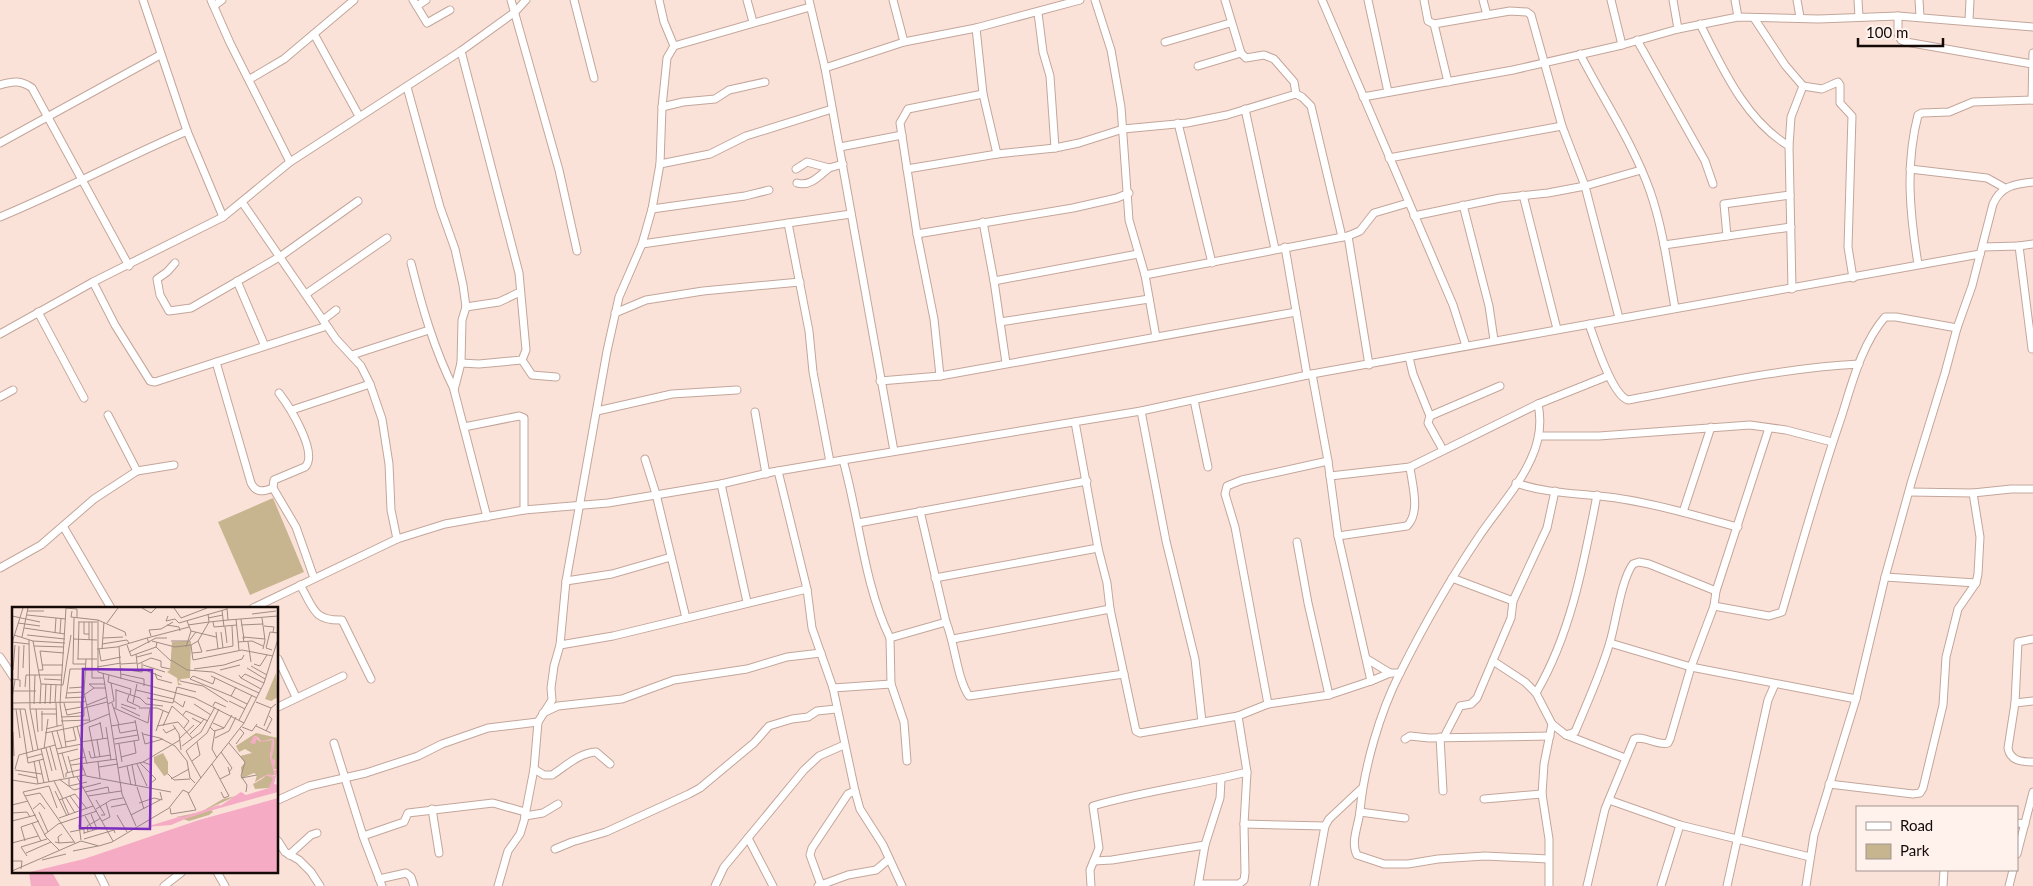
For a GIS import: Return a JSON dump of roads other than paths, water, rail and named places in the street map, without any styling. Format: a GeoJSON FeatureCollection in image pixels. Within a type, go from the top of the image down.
{"type":"FeatureCollection","features":[{"type":"Feature","properties":{"kind":"street"},"geometry":{"type":"LineString","coordinates":[[142,0],[187,131],[223,217]]}},
{"type":"Feature","properties":{"kind":"street"},"geometry":{"type":"LineString","coordinates":[[222,0],[213,3],[230,43],[290,162]]}},
{"type":"Feature","properties":{"kind":"street"},"geometry":{"type":"LineString","coordinates":[[250,80],[284,58],[354,0]]}},
{"type":"Feature","properties":{"kind":"street"},"geometry":{"type":"LineString","coordinates":[[426,0],[415,3],[427,23],[450,10]]}},
{"type":"Feature","properties":{"kind":"street"},"geometry":{"type":"LineString","coordinates":[[511,0],[559,170],[577,251]]}},
{"type":"Feature","properties":{"kind":"street"},"geometry":{"type":"LineString","coordinates":[[0,334],[93,282],[129,266],[223,217],[290,162],[461,51],[515,12],[526,0]]}},
{"type":"Feature","properties":{"kind":"street"},"geometry":{"type":"LineString","coordinates":[[574,0],[594,78]]}},
{"type":"Feature","properties":{"kind":"street"},"geometry":{"type":"LineString","coordinates":[[659,0],[664,22],[674,46]]}},
{"type":"Feature","properties":{"kind":"street"},"geometry":{"type":"LineString","coordinates":[[747,0],[753,22]]}},
{"type":"Feature","properties":{"kind":"street"},"geometry":{"type":"LineString","coordinates":[[893,0],[904,42]]}},
{"type":"Feature","properties":{"kind":"street"},"geometry":{"type":"LineString","coordinates":[[825,68],[904,42],[976,28],[1038,13],[1080,0]]}},
{"type":"Feature","properties":{"kind":"street"},"geometry":{"type":"LineString","coordinates":[[1095,0],[1111,50],[1129,193],[1129,220],[1145,274],[1156,338]]}},
{"type":"Feature","properties":{"kind":"street"},"geometry":{"type":"LineString","coordinates":[[1225,0],[1230,23],[1241,52],[1246,58],[1264,55],[1274,59],[1294,82],[1296,94]]}},
{"type":"Feature","properties":{"kind":"street"},"geometry":{"type":"LineString","coordinates":[[1322,0],[1453,305],[1466,346]]}},
{"type":"Feature","properties":{"kind":"street"},"geometry":{"type":"LineString","coordinates":[[1368,0],[1388,92]]}},
{"type":"Feature","properties":{"kind":"street"},"geometry":{"type":"LineString","coordinates":[[1424,0],[1428,21],[1434,24],[1510,11],[1527,12],[1534,24],[1562,126],[1585,186],[1619,318]]}},
{"type":"Feature","properties":{"kind":"street"},"geometry":{"type":"LineString","coordinates":[[1483,0],[1487,15]]}},
{"type":"Feature","properties":{"kind":"street"},"geometry":{"type":"LineString","coordinates":[[1611,0],[1622,45]]}},
{"type":"Feature","properties":{"kind":"street"},"geometry":{"type":"LineString","coordinates":[[1673,0],[1678,29]]}},
{"type":"Feature","properties":{"kind":"street"},"geometry":{"type":"LineString","coordinates":[[1735,0],[1738,17]]}},
{"type":"Feature","properties":{"kind":"street"},"geometry":{"type":"LineString","coordinates":[[1798,0],[1800,17]]}},
{"type":"Feature","properties":{"kind":"street"},"geometry":{"type":"LineString","coordinates":[[1858,0],[1859,17]]}},
{"type":"Feature","properties":{"kind":"street"},"geometry":{"type":"LineString","coordinates":[[1919,0],[1920,16]]}},
{"type":"Feature","properties":{"kind":"street"},"geometry":{"type":"LineString","coordinates":[[1969,20],[1970,0]]}},
{"type":"Feature","properties":{"kind":"street"},"geometry":{"type":"LineString","coordinates":[[498,886],[508,851],[520,834],[525,814],[534,769],[538,722],[552,700],[551,688],[554,666],[560,645],[566,581],[615,313],[642,244],[652,209],[660,164],[662,107],[667,58],[674,46],[811,2],[840,147],[880,381],[894,451]]}},
{"type":"Feature","properties":{"kind":"street"},"geometry":{"type":"LineString","coordinates":[[1038,13],[1043,52],[1050,76],[1055,148]]}},
{"type":"Feature","properties":{"kind":"street"},"geometry":{"type":"LineString","coordinates":[[1898,16],[1898,34],[1901,40],[1906,42],[2032,64]]}},
{"type":"Feature","properties":{"kind":"street"},"geometry":{"type":"LineString","coordinates":[[1363,97],[1544,64],[1678,29],[1738,17],[1920,16],[2033,27]]}},
{"type":"Feature","properties":{"kind":"street"},"geometry":{"type":"LineString","coordinates":[[1754,18],[1785,65],[1803,86],[1822,89],[1838,82],[1840,86],[1840,103],[1852,116],[1848,247],[1853,278]]}},
{"type":"Feature","properties":{"kind":"street"},"geometry":{"type":"LineString","coordinates":[[1165,42],[1230,23]]}},
{"type":"Feature","properties":{"kind":"street"},"geometry":{"type":"LineString","coordinates":[[1434,24],[1448,82]]}},
{"type":"Feature","properties":{"kind":"street"},"geometry":{"type":"LineString","coordinates":[[1700,24],[1736,90],[1766,128],[1789,146]]}},
{"type":"Feature","properties":{"kind":"street"},"geometry":{"type":"LineString","coordinates":[[976,28],[983,94],[997,154]]}},
{"type":"Feature","properties":{"kind":"street"},"geometry":{"type":"LineString","coordinates":[[314,34],[359,116]]}},
{"type":"Feature","properties":{"kind":"street"},"geometry":{"type":"LineString","coordinates":[[1637,40],[1705,161],[1713,184]]}},
{"type":"Feature","properties":{"kind":"street"},"geometry":{"type":"LineString","coordinates":[[461,51],[519,273],[526,350],[522,360]]}},
{"type":"Feature","properties":{"kind":"street"},"geometry":{"type":"LineString","coordinates":[[1198,66],[1241,52]]}},
{"type":"Feature","properties":{"kind":"street"},"geometry":{"type":"LineString","coordinates":[[1918,264],[1911,221],[1910,169],[1911,146],[1919,114],[1942,114],[1972,102],[2033,100],[2033,53]]}},
{"type":"Feature","properties":{"kind":"street"},"geometry":{"type":"LineString","coordinates":[[1580,54],[1641,170],[1650,192],[1664,245],[1675,308]]}},
{"type":"Feature","properties":{"kind":"street"},"geometry":{"type":"LineString","coordinates":[[0,143],[160,55]]}},
{"type":"Feature","properties":{"kind":"street"},"geometry":{"type":"LineString","coordinates":[[0,85],[17,81],[24,82],[32,88],[129,266]]}},
{"type":"Feature","properties":{"kind":"street"},"geometry":{"type":"LineString","coordinates":[[662,107],[683,102],[715,99],[729,90],[765,82]]}},
{"type":"Feature","properties":{"kind":"street"},"geometry":{"type":"LineString","coordinates":[[407,86],[440,207],[455,249],[466,308],[462,320],[460,363],[454,390]]}},
{"type":"Feature","properties":{"kind":"street"},"geometry":{"type":"LineString","coordinates":[[1792,289],[1789,146],[1791,117],[1803,86]]}},
{"type":"Feature","properties":{"kind":"street"},"geometry":{"type":"LineString","coordinates":[[940,376],[934,319],[917,234],[900,123],[908,109],[983,94]]}},
{"type":"Feature","properties":{"kind":"street"},"geometry":{"type":"LineString","coordinates":[[907,169],[997,154],[1055,148],[1080,143],[1122,129],[1178,123],[1245,109],[1296,94],[1311,106],[1345,236],[1369,365]]}},
{"type":"Feature","properties":{"kind":"street"},"geometry":{"type":"LineString","coordinates":[[660,164],[710,154],[746,136],[832,109]]}},
{"type":"Feature","properties":{"kind":"street"},"geometry":{"type":"LineString","coordinates":[[1245,109],[1275,249]]}},
{"type":"Feature","properties":{"kind":"street"},"geometry":{"type":"LineString","coordinates":[[1178,123],[1212,263]]}},
{"type":"Feature","properties":{"kind":"street"},"geometry":{"type":"LineString","coordinates":[[1389,158],[1562,126]]}},
{"type":"Feature","properties":{"kind":"street"},"geometry":{"type":"LineString","coordinates":[[0,217],[56,193],[187,131]]}},
{"type":"Feature","properties":{"kind":"street"},"geometry":{"type":"LineString","coordinates":[[840,147],[902,135]]}},
{"type":"Feature","properties":{"kind":"street"},"geometry":{"type":"LineString","coordinates":[[796,169],[807,162],[829,168]]}},
{"type":"Feature","properties":{"kind":"street"},"geometry":{"type":"LineString","coordinates":[[797,183],[804,185],[812,182],[829,168],[843,164]]}},
{"type":"Feature","properties":{"kind":"street"},"geometry":{"type":"LineString","coordinates":[[1910,169],[1987,178],[2005,188]]}},
{"type":"Feature","properties":{"kind":"street"},"geometry":{"type":"LineString","coordinates":[[1414,216],[1464,205],[1585,186],[1641,170]]}},
{"type":"Feature","properties":{"kind":"street"},"geometry":{"type":"LineString","coordinates":[[1806,886],[1810,857],[1829,784],[1856,699],[1885,577],[1957,328],[1972,286],[1993,204],[1998,194],[2005,188],[2033,182]]}},
{"type":"Feature","properties":{"kind":"street"},"geometry":{"type":"LineString","coordinates":[[652,209],[746,196],[769,190]]}},
{"type":"Feature","properties":{"kind":"street"},"geometry":{"type":"LineString","coordinates":[[917,234],[1096,204],[1129,193]]}},
{"type":"Feature","properties":{"kind":"street"},"geometry":{"type":"LineString","coordinates":[[1523,195],[1557,329]]}},
{"type":"Feature","properties":{"kind":"street"},"geometry":{"type":"LineString","coordinates":[[1727,236],[1724,204],[1790,195]]}},
{"type":"Feature","properties":{"kind":"street"},"geometry":{"type":"LineString","coordinates":[[175,263],[157,279],[160,296],[169,311],[190,308],[282,256],[358,201]]}},
{"type":"Feature","properties":{"kind":"street"},"geometry":{"type":"LineString","coordinates":[[242,202],[282,256],[336,339],[352,354],[361,366],[370,384],[382,420],[389,464],[391,510],[397,539]]}},
{"type":"Feature","properties":{"kind":"street"},"geometry":{"type":"LineString","coordinates":[[1145,274],[1212,263],[1345,236],[1360,231],[1374,213],[1408,203]]}},
{"type":"Feature","properties":{"kind":"street"},"geometry":{"type":"LineString","coordinates":[[1464,205],[1489,306],[1494,340]]}},
{"type":"Feature","properties":{"kind":"street"},"geometry":{"type":"LineString","coordinates":[[642,244],[851,214]]}},
{"type":"Feature","properties":{"kind":"street"},"geometry":{"type":"LineString","coordinates":[[788,222],[809,331],[813,372],[830,462]]}},
{"type":"Feature","properties":{"kind":"street"},"geometry":{"type":"LineString","coordinates":[[983,222],[1006,363]]}},
{"type":"Feature","properties":{"kind":"street"},"geometry":{"type":"LineString","coordinates":[[1664,245],[1791,227]]}},
{"type":"Feature","properties":{"kind":"street"},"geometry":{"type":"LineString","coordinates":[[306,294],[387,238]]}},
{"type":"Feature","properties":{"kind":"street"},"geometry":{"type":"LineString","coordinates":[[1982,247],[2033,244]]}},
{"type":"Feature","properties":{"kind":"street"},"geometry":{"type":"LineString","coordinates":[[2020,246],[2032,349]]}},
{"type":"Feature","properties":{"kind":"street"},"geometry":{"type":"LineString","coordinates":[[1285,247],[1296,312],[1328,461],[1338,536],[1371,682]]}},
{"type":"Feature","properties":{"kind":"street"},"geometry":{"type":"LineString","coordinates":[[994,281],[1138,254]]}},
{"type":"Feature","properties":{"kind":"street"},"geometry":{"type":"LineString","coordinates":[[255,607],[397,539],[445,524],[524,510],[579,506],[721,484],[778,471],[894,451],[1141,412],[1309,374],[1369,365],[1494,340],[1792,289],[1918,264],[1980,254]]}},
{"type":"Feature","properties":{"kind":"street"},"geometry":{"type":"LineString","coordinates":[[411,263],[440,361],[454,390],[487,517]]}},
{"type":"Feature","properties":{"kind":"street"},"geometry":{"type":"LineString","coordinates":[[237,281],[264,344]]}},
{"type":"Feature","properties":{"kind":"street"},"geometry":{"type":"LineString","coordinates":[[93,282],[115,325],[150,381],[163,380],[325,323],[336,310]]}},
{"type":"Feature","properties":{"kind":"street"},"geometry":{"type":"LineString","coordinates":[[615,313],[646,300],[703,291],[800,282]]}},
{"type":"Feature","properties":{"kind":"street"},"geometry":{"type":"LineString","coordinates":[[466,308],[498,302],[520,292]]}},
{"type":"Feature","properties":{"kind":"street"},"geometry":{"type":"LineString","coordinates":[[1000,322],[1149,299]]}},
{"type":"Feature","properties":{"kind":"street"},"geometry":{"type":"LineString","coordinates":[[38,312],[84,398]]}},
{"type":"Feature","properties":{"kind":"street"},"geometry":{"type":"LineString","coordinates":[[880,381],[940,376],[1296,312]]}},
{"type":"Feature","properties":{"kind":"street"},"geometry":{"type":"LineString","coordinates":[[1714,606],[1769,616],[1782,612],[1832,442],[1858,364],[1878,325],[1886,317],[1896,317],[1957,328]]}},
{"type":"Feature","properties":{"kind":"street"},"geometry":{"type":"LineString","coordinates":[[1589,324],[1608,376],[1623,398],[1628,400],[1828,366],[1858,364]]}},
{"type":"Feature","properties":{"kind":"street"},"geometry":{"type":"LineString","coordinates":[[352,354],[430,330]]}},
{"type":"Feature","properties":{"kind":"street"},"geometry":{"type":"LineString","coordinates":[[1409,357],[1413,374],[1430,416],[1428,423],[1443,450]]}},
{"type":"Feature","properties":{"kind":"street"},"geometry":{"type":"LineString","coordinates":[[460,363],[479,364],[522,360]]}},
{"type":"Feature","properties":{"kind":"street"},"geometry":{"type":"LineString","coordinates":[[522,360],[532,375],[556,377]]}},
{"type":"Feature","properties":{"kind":"street"},"geometry":{"type":"LineString","coordinates":[[216,362],[251,483],[259,491],[263,492],[273,488]]}},
{"type":"Feature","properties":{"kind":"street"},"geometry":{"type":"LineString","coordinates":[[1330,476],[1410,467],[1538,404],[1608,376]]}},
{"type":"Feature","properties":{"kind":"street"},"geometry":{"type":"LineString","coordinates":[[292,410],[370,384]]}},
{"type":"Feature","properties":{"kind":"street"},"geometry":{"type":"LineString","coordinates":[[1430,416],[1500,386]]}},
{"type":"Feature","properties":{"kind":"street"},"geometry":{"type":"LineString","coordinates":[[0,397],[13,390]]}},
{"type":"Feature","properties":{"kind":"street"},"geometry":{"type":"LineString","coordinates":[[597,411],[672,394],[737,390]]}},
{"type":"Feature","properties":{"kind":"street"},"geometry":{"type":"LineString","coordinates":[[279,393],[292,410],[310,453],[308,464],[274,480],[273,488],[296,527],[314,578]]}},
{"type":"Feature","properties":{"kind":"street"},"geometry":{"type":"LineString","coordinates":[[1194,400],[1208,467]]}},
{"type":"Feature","properties":{"kind":"street"},"geometry":{"type":"LineString","coordinates":[[1538,404],[1540,415],[1539,436],[1531,459],[1452,578],[1400,673],[1385,710],[1361,789],[1360,812],[1354,847],[1358,855],[1384,864],[1408,864],[1438,859],[1484,856],[1548,859]]}},
{"type":"Feature","properties":{"kind":"street"},"geometry":{"type":"LineString","coordinates":[[755,412],[766,474]]}},
{"type":"Feature","properties":{"kind":"street"},"geometry":{"type":"LineString","coordinates":[[1141,412],[1166,541],[1195,659],[1202,722]]}},
{"type":"Feature","properties":{"kind":"street"},"geometry":{"type":"LineString","coordinates":[[108,415],[137,471]]}},
{"type":"Feature","properties":{"kind":"street"},"geometry":{"type":"LineString","coordinates":[[464,427],[519,416],[524,418],[524,510]]}},
{"type":"Feature","properties":{"kind":"street"},"geometry":{"type":"LineString","coordinates":[[1075,422],[1098,548],[1107,583],[1110,609],[1136,731],[1140,733],[1238,716],[1268,704],[1329,695],[1371,682],[1390,673],[1400,673]]}},
{"type":"Feature","properties":{"kind":"street"},"geometry":{"type":"LineString","coordinates":[[1539,436],[1599,436],[1750,425],[1832,442]]}},
{"type":"Feature","properties":{"kind":"street"},"geometry":{"type":"LineString","coordinates":[[1682,512],[1711,427]]}},
{"type":"Feature","properties":{"kind":"street"},"geometry":{"type":"LineString","coordinates":[[1587,886],[1602,820],[1634,739],[1637,738],[1663,745],[1668,743],[1691,667],[1714,606],[1716,591],[1769,428]]}},
{"type":"Feature","properties":{"kind":"street"},"geometry":{"type":"LineString","coordinates":[[644,459],[656,494],[686,618]]}},
{"type":"Feature","properties":{"kind":"street"},"geometry":{"type":"LineString","coordinates":[[843,460],[869,577],[882,622],[890,638],[891,684],[904,722],[907,762]]}},
{"type":"Feature","properties":{"kind":"street"},"geometry":{"type":"LineString","coordinates":[[1268,704],[1235,527],[1225,494],[1227,486],[1242,480],[1328,461]]}},
{"type":"Feature","properties":{"kind":"street"},"geometry":{"type":"LineString","coordinates":[[0,568],[41,545],[94,499],[137,471],[174,465]]}},
{"type":"Feature","properties":{"kind":"street"},"geometry":{"type":"LineString","coordinates":[[1338,536],[1407,526],[1413,519],[1415,511],[1410,467]]}},
{"type":"Feature","properties":{"kind":"street"},"geometry":{"type":"LineString","coordinates":[[778,471],[807,589],[812,628],[833,688],[844,745],[860,809],[889,859],[902,886]]}},
{"type":"Feature","properties":{"kind":"street"},"geometry":{"type":"LineString","coordinates":[[858,522],[1087,480]]}},
{"type":"Feature","properties":{"kind":"street"},"geometry":{"type":"LineString","coordinates":[[1516,483],[1528,487],[1597,495],[1651,504],[1738,527]]}},
{"type":"Feature","properties":{"kind":"street"},"geometry":{"type":"LineString","coordinates":[[721,484],[747,602]]}},
{"type":"Feature","properties":{"kind":"street"},"geometry":{"type":"LineString","coordinates":[[1909,492],[1973,493],[2011,489],[2033,490]]}},
{"type":"Feature","properties":{"kind":"street"},"geometry":{"type":"LineString","coordinates":[[1443,791],[1442,737],[1460,706],[1471,704],[1477,698],[1511,618],[1513,601],[1547,528],[1555,491]]}},
{"type":"Feature","properties":{"kind":"street"},"geometry":{"type":"LineString","coordinates":[[1829,784],[1913,794],[1920,793],[1944,705],[1946,657],[1958,609],[1976,583],[1980,559],[1980,537],[1973,493]]}},
{"type":"Feature","properties":{"kind":"street"},"geometry":{"type":"LineString","coordinates":[[1536,693],[1550,668],[1582,574],[1597,495]]}},
{"type":"Feature","properties":{"kind":"street"},"geometry":{"type":"LineString","coordinates":[[920,511],[946,622],[953,639],[963,685],[969,696],[1124,674]]}},
{"type":"Feature","properties":{"kind":"street"},"geometry":{"type":"LineString","coordinates":[[63,526],[110,607]]}},
{"type":"Feature","properties":{"kind":"street"},"geometry":{"type":"LineString","coordinates":[[1297,542],[1308,603],[1329,695]]}},
{"type":"Feature","properties":{"kind":"street"},"geometry":{"type":"LineString","coordinates":[[935,578],[1098,548]]}},
{"type":"Feature","properties":{"kind":"street"},"geometry":{"type":"LineString","coordinates":[[566,581],[612,574],[671,557]]}},
{"type":"Feature","properties":{"kind":"street"},"geometry":{"type":"LineString","coordinates":[[1566,735],[1575,732],[1610,643],[1620,599],[1633,564],[1639,562],[1649,564],[1716,591]]}},
{"type":"Feature","properties":{"kind":"street"},"geometry":{"type":"LineString","coordinates":[[1885,577],[1976,583]]}},
{"type":"Feature","properties":{"kind":"street"},"geometry":{"type":"LineString","coordinates":[[1452,578],[1513,601]]}},
{"type":"Feature","properties":{"kind":"street"},"geometry":{"type":"LineString","coordinates":[[300,585],[320,618],[328,621],[342,620],[370,679]]}},
{"type":"Feature","properties":{"kind":"street"},"geometry":{"type":"LineString","coordinates":[[560,645],[614,636],[747,602],[807,589]]}},
{"type":"Feature","properties":{"kind":"street"},"geometry":{"type":"LineString","coordinates":[[953,639],[1110,609]]}},
{"type":"Feature","properties":{"kind":"street"},"geometry":{"type":"LineString","coordinates":[[890,638],[946,622]]}},
{"type":"Feature","properties":{"kind":"street"},"geometry":{"type":"LineString","coordinates":[[2033,639],[2018,642],[2015,703],[2008,753],[2016,760],[2033,762]]}},
{"type":"Feature","properties":{"kind":"street"},"geometry":{"type":"LineString","coordinates":[[1610,643],[1691,667],[1856,699]]}},
{"type":"Feature","properties":{"kind":"street"},"geometry":{"type":"LineString","coordinates":[[543,713],[558,706],[622,699],[674,680],[747,669],[787,657],[821,653]]}},
{"type":"Feature","properties":{"kind":"street"},"geometry":{"type":"LineString","coordinates":[[0,657],[12,675]]}},
{"type":"Feature","properties":{"kind":"street"},"geometry":{"type":"LineString","coordinates":[[1367,659],[1390,673]]}},
{"type":"Feature","properties":{"kind":"street"},"geometry":{"type":"LineString","coordinates":[[279,661],[296,697]]}},
{"type":"Feature","properties":{"kind":"street"},"geometry":{"type":"LineString","coordinates":[[1493,661],[1525,682],[1536,693],[1552,724],[1566,735],[1625,758]]}},
{"type":"Feature","properties":{"kind":"street"},"geometry":{"type":"LineString","coordinates":[[279,706],[343,676]]}},
{"type":"Feature","properties":{"kind":"street"},"geometry":{"type":"LineString","coordinates":[[833,688],[891,684]]}},
{"type":"Feature","properties":{"kind":"street"},"geometry":{"type":"LineString","coordinates":[[1727,886],[1768,700],[1775,684]]}},
{"type":"Feature","properties":{"kind":"street"},"geometry":{"type":"LineString","coordinates":[[2015,703],[2033,701]]}},
{"type":"Feature","properties":{"kind":"street"},"geometry":{"type":"LineString","coordinates":[[555,849],[606,832],[694,791],[754,743],[769,726],[792,719],[808,717],[817,711],[836,709]]}},
{"type":"Feature","properties":{"kind":"street"},"geometry":{"type":"LineString","coordinates":[[1220,780],[1220,798],[1205,845],[1199,885],[1239,884],[1244,880],[1246,863],[1244,824],[1247,772],[1238,716]]}},
{"type":"Feature","properties":{"kind":"street"},"geometry":{"type":"LineString","coordinates":[[279,800],[309,786],[344,779],[418,756],[442,744],[488,728],[538,722]]}},
{"type":"Feature","properties":{"kind":"street"},"geometry":{"type":"LineString","coordinates":[[1549,886],[1549,839],[1542,794],[1544,764],[1552,724]]}},
{"type":"Feature","properties":{"kind":"street"},"geometry":{"type":"LineString","coordinates":[[1405,739],[1410,736],[1550,736]]}},
{"type":"Feature","properties":{"kind":"street"},"geometry":{"type":"LineString","coordinates":[[334,743],[363,836],[381,883],[406,873],[411,877],[414,886]]}},
{"type":"Feature","properties":{"kind":"street"},"geometry":{"type":"LineString","coordinates":[[715,886],[724,867],[809,765],[819,756],[844,745]]}},
{"type":"Feature","properties":{"kind":"street"},"geometry":{"type":"LineString","coordinates":[[534,769],[544,775],[552,776],[576,758],[596,752],[601,759],[610,764]]}},
{"type":"Feature","properties":{"kind":"street"},"geometry":{"type":"LineString","coordinates":[[1091,886],[1090,870],[1099,848],[1094,806],[1117,799],[1220,780],[1247,772]]}},
{"type":"Feature","properties":{"kind":"street"},"geometry":{"type":"LineString","coordinates":[[1314,886],[1325,826],[1329,819],[1361,789]]}},
{"type":"Feature","properties":{"kind":"street"},"geometry":{"type":"LineString","coordinates":[[855,791],[848,794],[812,848],[810,855],[819,885],[848,875],[876,870],[889,859]]}},
{"type":"Feature","properties":{"kind":"street"},"geometry":{"type":"LineString","coordinates":[[2018,850],[2033,792]]}},
{"type":"Feature","properties":{"kind":"street"},"geometry":{"type":"LineString","coordinates":[[1484,799],[1542,794]]}},
{"type":"Feature","properties":{"kind":"street"},"geometry":{"type":"LineString","coordinates":[[1609,800],[1680,825],[1810,857]]}},
{"type":"Feature","properties":{"kind":"street"},"geometry":{"type":"LineString","coordinates":[[363,836],[404,822],[408,813],[493,803],[525,814],[543,813],[558,804]]}},
{"type":"Feature","properties":{"kind":"street"},"geometry":{"type":"LineString","coordinates":[[432,810],[439,853]]}},
{"type":"Feature","properties":{"kind":"street"},"geometry":{"type":"LineString","coordinates":[[1360,812],[1405,818]]}},
{"type":"Feature","properties":{"kind":"street"},"geometry":{"type":"LineString","coordinates":[[2018,822],[2025,824]]}},
{"type":"Feature","properties":{"kind":"street"},"geometry":{"type":"LineString","coordinates":[[1244,824],[1325,826]]}},
{"type":"Feature","properties":{"kind":"street"},"geometry":{"type":"LineString","coordinates":[[1661,886],[1680,825]]}},
{"type":"Feature","properties":{"kind":"street"},"geometry":{"type":"LineString","coordinates":[[289,855],[311,835],[317,834]]}},
{"type":"Feature","properties":{"kind":"street"},"geometry":{"type":"LineString","coordinates":[[748,838],[772,886]]}},
{"type":"Feature","properties":{"kind":"street"},"geometry":{"type":"LineString","coordinates":[[279,842],[289,855],[304,865],[320,886]]}},
{"type":"Feature","properties":{"kind":"street"},"geometry":{"type":"LineString","coordinates":[[1094,861],[1112,860],[1205,845]]}},
{"type":"Feature","properties":{"kind":"street"},"geometry":{"type":"LineString","coordinates":[[1943,886],[1944,871]]}},
{"type":"Feature","properties":{"kind":"street"},"geometry":{"type":"LineString","coordinates":[[2009,886],[2013,871]]}},
{"type":"Feature","properties":{"kind":"street"},"geometry":{"type":"LineString","coordinates":[[99,874],[105,886]]}},
{"type":"Feature","properties":{"kind":"street"},"geometry":{"type":"LineString","coordinates":[[164,886],[179,874]]}},
{"type":"Feature","properties":{"kind":"street"},"geometry":{"type":"LineString","coordinates":[[218,874],[225,886]]}}]}
